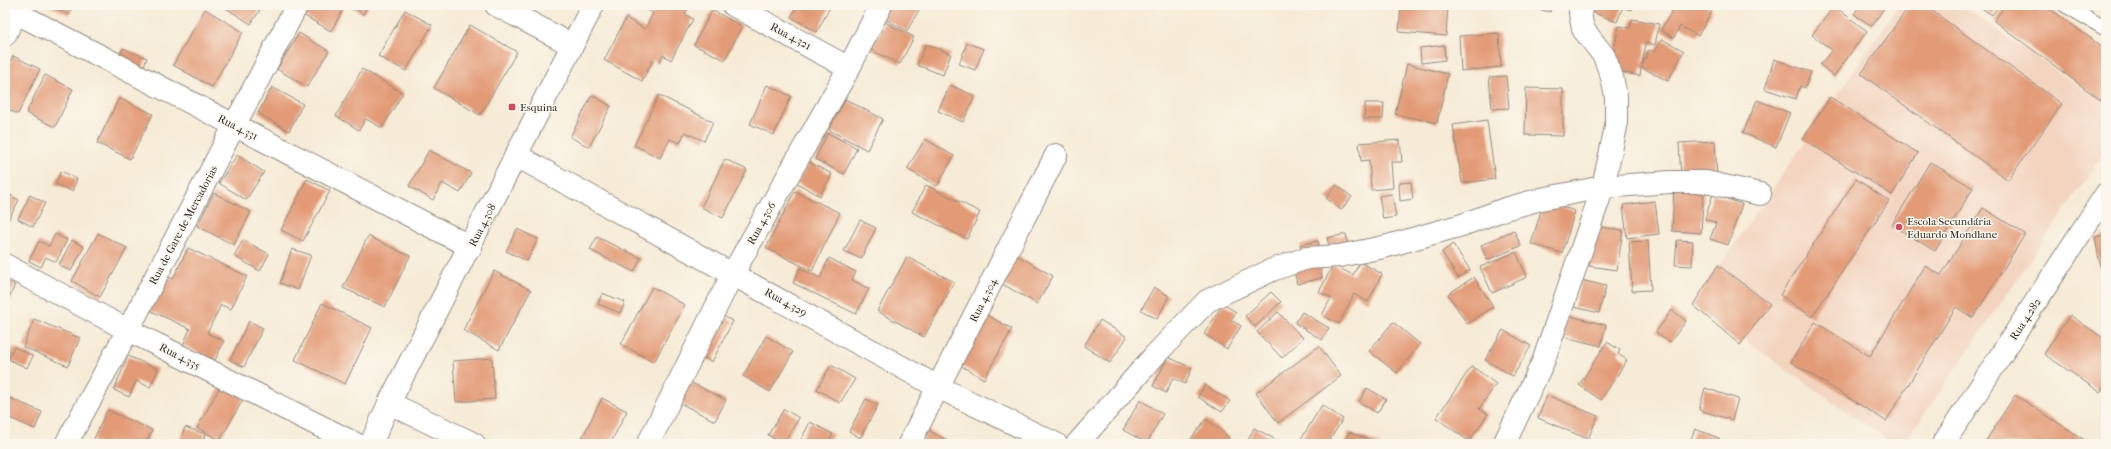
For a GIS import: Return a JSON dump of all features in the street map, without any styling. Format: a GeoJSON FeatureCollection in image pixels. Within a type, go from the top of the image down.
{"type":"FeatureCollection","features":[{"type":"Feature","properties":{"kind":"street","name":"Rua de Gare de Mercadorias"},"geometry":{"type":"LineString","coordinates":[[66,444],[128,330],[297,5]]}},
{"type":"Feature","properties":{"kind":"street"},"geometry":{"type":"LineString","coordinates":[[496,5],[572,45]]}},
{"type":"Feature","properties":{"kind":"street","name":"Rua 4.308"},"geometry":{"type":"LineString","coordinates":[[371,444],[389,403],[471,246],[593,5]]}},
{"type":"Feature","properties":{"kind":"street","name":"Rua 4.321"},"geometry":{"type":"LineString","coordinates":[[733,5],[849,68]]}},
{"type":"Feature","properties":{"kind":"street","name":"Rua 4.306"},"geometry":{"type":"LineString","coordinates":[[648,444],[733,273],[849,68],[881,5]]}},
{"type":"Feature","properties":{"kind":"street"},"geometry":{"type":"LineString","coordinates":[[1505,442],[1543,362],[1603,187],[1616,126],[1616,97],[1612,77],[1604,56],[1583,29],[1580,13],[1582,5]]}},
{"type":"Feature","properties":{"kind":"street","name":"Rua 4.331"},"geometry":{"type":"LineString","coordinates":[[14,8],[235,126],[471,246]]}},
{"type":"Feature","properties":{"kind":"street"},"geometry":{"type":"LineString","coordinates":[[5,35],[14,8]]}},
{"type":"Feature","properties":{"kind":"street","name":"Rua 4.304"},"geometry":{"type":"LineString","coordinates":[[909,444],[1056,155]]}},
{"type":"Feature","properties":{"kind":"street","name":"Rua 4.329"},"geometry":{"type":"LineString","coordinates":[[517,156],[733,273],[938,387],[1056,444]]}},
{"type":"Feature","properties":{"kind":"street"},"geometry":{"type":"LineString","coordinates":[[1077,444],[1155,355],[1207,301],[1272,270],[1307,258],[1339,256],[1384,248],[1462,225],[1505,209],[1603,187],[1670,182],[1706,182],[1760,194]]}},
{"type":"Feature","properties":{"kind":"street","name":"Rua 4.282"},"geometry":{"type":"LineString","coordinates":[[1943,444],[2106,194]]}},
{"type":"Feature","properties":{"kind":"street","name":"Rua 4.335"},"geometry":{"type":"LineString","coordinates":[[5,265],[128,330],[356,444]]}},
{"type":"Feature","properties":{"kind":"street"},"geometry":{"type":"LineString","coordinates":[[389,403],[474,444]]}},
{"type":"Feature","properties":{"kind":"lane"},"geometry":{"type":"LineString","coordinates":[[2065,5],[2106,29]]}},
{"type":"Feature","properties":{"kind":"shaded area","name":"Escola Secundária Eduardo Mondlane"},"geometry":{"type":"Polygon","coordinates":[[[1899,5],[1961,5],[2106,105],[2106,150],[1904,444],[1894,444],[1693,305],[1899,5]]]}},
{"type":"Feature","properties":{"kind":"building"},"geometry":{"type":"Polygon","coordinates":[[[47,5],[73,5],[69,15],[47,5]]]}},
{"type":"Feature","properties":{"kind":"building"},"geometry":{"type":"Polygon","coordinates":[[[221,5],[263,5],[251,24],[221,5]]]}},
{"type":"Feature","properties":{"kind":"building"},"geometry":{"type":"Polygon","coordinates":[[[309,5],[334,5],[343,10],[331,31],[303,15],[309,5]]]}},
{"type":"Feature","properties":{"kind":"building"},"geometry":{"type":"Polygon","coordinates":[[[348,5],[369,5],[363,14],[348,5]]]}},
{"type":"Feature","properties":{"kind":"building"},"geometry":{"type":"Polygon","coordinates":[[[639,5],[682,5],[688,8],[685,14],[693,19],[671,60],[663,55],[659,63],[653,60],[642,81],[604,60],[626,18],[645,29],[653,13],[639,5]]]}},
{"type":"Feature","properties":{"kind":"building"},"geometry":{"type":"Polygon","coordinates":[[[798,5],[831,5],[817,32],[791,17],[798,5]]]}},
{"type":"Feature","properties":{"kind":"building"},"geometry":{"type":"Polygon","coordinates":[[[885,5],[915,5],[920,8],[907,31],[879,16],[885,5]]]}},
{"type":"Feature","properties":{"kind":"building"},"geometry":{"type":"Polygon","coordinates":[[[1401,5],[1448,5],[1446,36],[1399,32],[1401,5]]]}},
{"type":"Feature","properties":{"kind":"building"},"geometry":{"type":"Polygon","coordinates":[[[1522,5],[1551,5],[1550,12],[1522,5]]]}},
{"type":"Feature","properties":{"kind":"building"},"geometry":{"type":"Polygon","coordinates":[[[1586,5],[1634,5],[1632,10],[1623,7],[1617,22],[1585,9],[1586,5]]]}},
{"type":"Feature","properties":{"kind":"building"},"geometry":{"type":"Polygon","coordinates":[[[1675,5],[1706,5],[1713,9],[1698,36],[1680,26],[1674,38],[1661,30],[1675,5]]]}},
{"type":"Feature","properties":{"kind":"building"},"geometry":{"type":"Polygon","coordinates":[[[1860,5],[1886,5],[1872,26],[1854,14],[1860,5]]]}},
{"type":"Feature","properties":{"kind":"building"},"geometry":{"type":"Polygon","coordinates":[[[1910,5],[1924,5],[2062,104],[2008,180],[1861,74],[1910,5]]]}},
{"type":"Feature","properties":{"kind":"building"},"geometry":{"type":"Polygon","coordinates":[[[1977,5],[1999,5],[1992,15],[1977,5]]]}},
{"type":"Feature","properties":{"kind":"building"},"geometry":{"type":"Polygon","coordinates":[[[2005,5],[2045,5],[2106,50],[2106,104],[1994,21],[2005,5]]]}},
{"type":"Feature","properties":{"kind":"building"},"geometry":{"type":"Polygon","coordinates":[[[1834,6],[1867,31],[1834,76],[1820,65],[1832,50],[1812,35],[1834,6]]]}},
{"type":"Feature","properties":{"kind":"building"},"geometry":{"type":"Polygon","coordinates":[[[205,9],[243,32],[212,87],[173,65],[205,9]]]}},
{"type":"Feature","properties":{"kind":"building"},"geometry":{"type":"Polygon","coordinates":[[[405,10],[432,25],[406,71],[378,56],[405,10]]]}},
{"type":"Feature","properties":{"kind":"building"},"geometry":{"type":"Polygon","coordinates":[[[712,10],[742,26],[725,60],[694,45],[712,10]]]}},
{"type":"Feature","properties":{"kind":"building"},"geometry":{"type":"Polygon","coordinates":[[[1632,19],[1659,24],[1655,45],[1646,43],[1642,65],[1649,50],[1655,52],[1662,39],[1684,51],[1668,81],[1641,67],[1640,76],[1610,70],[1619,26],[1630,28],[1632,19]]]}},
{"type":"Feature","properties":{"kind":"building"},"geometry":{"type":"Polygon","coordinates":[[[885,22],[914,37],[900,64],[871,50],[885,22]]]}},
{"type":"Feature","properties":{"kind":"building"},"geometry":{"type":"Polygon","coordinates":[[[470,25],[517,52],[480,115],[434,88],[470,25]]]}},
{"type":"Feature","properties":{"kind":"building"},"geometry":{"type":"Polygon","coordinates":[[[299,33],[329,51],[307,87],[277,69],[299,33]]]}},
{"type":"Feature","properties":{"kind":"building"},"geometry":{"type":"Polygon","coordinates":[[[1499,33],[1501,67],[1461,71],[1459,36],[1499,33]]]}},
{"type":"Feature","properties":{"kind":"building"},"geometry":{"type":"Polygon","coordinates":[[[967,43],[984,49],[975,70],[959,64],[967,43]]]}},
{"type":"Feature","properties":{"kind":"building"},"geometry":{"type":"Polygon","coordinates":[[[926,44],[951,54],[943,75],[917,65],[926,44]]]}},
{"type":"Feature","properties":{"kind":"building"},"geometry":{"type":"Polygon","coordinates":[[[1444,45],[1445,60],[1421,63],[1420,48],[1444,45]]]}},
{"type":"Feature","properties":{"kind":"building"},"geometry":{"type":"Polygon","coordinates":[[[123,48],[147,58],[142,71],[117,61],[123,48]]]}},
{"type":"Feature","properties":{"kind":"building"},"geometry":{"type":"Polygon","coordinates":[[[13,56],[40,69],[18,114],[5,108],[5,72],[13,56]]]}},
{"type":"Feature","properties":{"kind":"building"},"geometry":{"type":"Polygon","coordinates":[[[1774,59],[1811,72],[1805,88],[1800,86],[1796,99],[1765,89],[1774,59]]]}},
{"type":"Feature","properties":{"kind":"building"},"geometry":{"type":"Polygon","coordinates":[[[1407,64],[1448,74],[1437,123],[1395,114],[1407,64]]]}},
{"type":"Feature","properties":{"kind":"building"},"geometry":{"type":"Polygon","coordinates":[[[362,69],[403,93],[382,128],[366,119],[359,130],[336,116],[362,69]]]}},
{"type":"Feature","properties":{"kind":"building"},"geometry":{"type":"Polygon","coordinates":[[[45,75],[73,89],[55,127],[26,113],[45,75]]]}},
{"type":"Feature","properties":{"kind":"building"},"geometry":{"type":"Polygon","coordinates":[[[1506,76],[1509,108],[1492,109],[1489,77],[1506,76]]]}},
{"type":"Feature","properties":{"kind":"building"},"geometry":{"type":"Polygon","coordinates":[[[767,85],[791,96],[774,135],[750,124],[767,85]]]}},
{"type":"Feature","properties":{"kind":"building"},"geometry":{"type":"Polygon","coordinates":[[[950,85],[975,96],[963,122],[938,111],[950,85]]]}},
{"type":"Feature","properties":{"kind":"building"},"geometry":{"type":"Polygon","coordinates":[[[272,87],[303,104],[289,131],[258,113],[272,87]]]}},
{"type":"Feature","properties":{"kind":"building"},"geometry":{"type":"Polygon","coordinates":[[[1526,88],[1563,89],[1563,136],[1525,135],[1526,88]]]}},
{"type":"Feature","properties":{"kind":"building"},"geometry":{"type":"Polygon","coordinates":[[[592,95],[611,106],[589,147],[570,137],[592,95]]]}},
{"type":"Feature","properties":{"kind":"building"},"geometry":{"type":"Polygon","coordinates":[[[659,95],[713,122],[704,141],[685,132],[680,143],[670,139],[660,158],[634,145],[659,95]]]}},
{"type":"Feature","properties":{"kind":"building"},"geometry":{"type":"Polygon","coordinates":[[[1830,97],[1918,153],[1892,195],[1803,139],[1830,97]]]}},
{"type":"Feature","properties":{"kind":"building"},"geometry":{"type":"Polygon","coordinates":[[[119,98],[153,114],[130,159],[97,143],[119,98]]]}},
{"type":"Feature","properties":{"kind":"building"},"geometry":{"type":"Polygon","coordinates":[[[845,99],[883,119],[867,150],[829,130],[845,99]]]}},
{"type":"Feature","properties":{"kind":"building"},"geometry":{"type":"Polygon","coordinates":[[[1757,100],[1790,113],[1776,147],[1743,133],[1757,100]]]}},
{"type":"Feature","properties":{"kind":"building"},"geometry":{"type":"Polygon","coordinates":[[[1365,103],[1384,103],[1383,119],[1364,119],[1365,103]]]}},
{"type":"Feature","properties":{"kind":"building"},"geometry":{"type":"Polygon","coordinates":[[[1487,120],[1495,179],[1462,183],[1453,125],[1487,120]]]}},
{"type":"Feature","properties":{"kind":"building"},"geometry":{"type":"Polygon","coordinates":[[[828,133],[857,148],[844,174],[815,159],[828,133]]]}},
{"type":"Feature","properties":{"kind":"building"},"geometry":{"type":"Polygon","coordinates":[[[925,139],[954,156],[937,186],[907,169],[925,139]]]}},
{"type":"Feature","properties":{"kind":"building"},"geometry":{"type":"Polygon","coordinates":[[[1400,140],[1402,162],[1391,162],[1393,188],[1371,190],[1369,160],[1361,161],[1359,143],[1400,140]]]}},
{"type":"Feature","properties":{"kind":"building"},"geometry":{"type":"Polygon","coordinates":[[[1715,141],[1717,176],[1681,179],[1679,143],[1715,141]]]}},
{"type":"Feature","properties":{"kind":"building"},"geometry":{"type":"Polygon","coordinates":[[[429,150],[471,173],[460,193],[442,183],[433,200],[409,186],[429,150]]]}},
{"type":"Feature","properties":{"kind":"building"},"geometry":{"type":"Polygon","coordinates":[[[237,155],[264,172],[246,200],[219,183],[237,155]]]}},
{"type":"Feature","properties":{"kind":"building"},"geometry":{"type":"Polygon","coordinates":[[[725,159],[747,170],[723,218],[701,207],[725,159]]]}},
{"type":"Feature","properties":{"kind":"building"},"geometry":{"type":"Polygon","coordinates":[[[809,162],[832,174],[820,196],[797,183],[809,162]]]}},
{"type":"Feature","properties":{"kind":"building"},"geometry":{"type":"Polygon","coordinates":[[[1930,162],[1973,188],[1935,251],[1892,225],[1930,162]]]}},
{"type":"Feature","properties":{"kind":"building"},"geometry":{"type":"Polygon","coordinates":[[[61,171],[77,179],[72,191],[55,184],[61,171]]]}},
{"type":"Feature","properties":{"kind":"building"},"geometry":{"type":"Polygon","coordinates":[[[307,179],[330,191],[303,241],[281,230],[307,179]]]}},
{"type":"Feature","properties":{"kind":"building"},"geometry":{"type":"Polygon","coordinates":[[[1856,179],[1889,201],[1812,317],[1780,295],[1856,179]]]}},
{"type":"Feature","properties":{"kind":"building"},"geometry":{"type":"Polygon","coordinates":[[[1411,182],[1413,199],[1400,201],[1399,183],[1411,182]]]}},
{"type":"Feature","properties":{"kind":"building"},"geometry":{"type":"Polygon","coordinates":[[[926,185],[980,212],[967,239],[912,212],[926,185]]]}},
{"type":"Feature","properties":{"kind":"building"},"geometry":{"type":"Polygon","coordinates":[[[1337,185],[1352,197],[1341,210],[1326,198],[1337,185]]]}},
{"type":"Feature","properties":{"kind":"building"},"geometry":{"type":"Polygon","coordinates":[[[1674,186],[1704,188],[1701,233],[1672,231],[1674,186]]]}},
{"type":"Feature","properties":{"kind":"building"},"geometry":{"type":"Polygon","coordinates":[[[795,191],[840,213],[812,271],[766,248],[795,191]]]}},
{"type":"Feature","properties":{"kind":"building"},"geometry":{"type":"Polygon","coordinates":[[[5,192],[19,200],[5,226],[5,192]]]}},
{"type":"Feature","properties":{"kind":"building"},"geometry":{"type":"Polygon","coordinates":[[[214,193],[251,212],[234,245],[197,226],[214,193]]]}},
{"type":"Feature","properties":{"kind":"building"},"geometry":{"type":"Polygon","coordinates":[[[1392,194],[1396,217],[1383,219],[1379,196],[1392,194]]]}},
{"type":"Feature","properties":{"kind":"building"},"geometry":{"type":"Polygon","coordinates":[[[1713,194],[1742,204],[1728,245],[1710,239],[1716,223],[1705,219],[1713,194]]]}},
{"type":"Feature","properties":{"kind":"building"},"geometry":{"type":"Polygon","coordinates":[[[30,195],[45,203],[33,227],[18,219],[30,195]]]}},
{"type":"Feature","properties":{"kind":"building"},"geometry":{"type":"Polygon","coordinates":[[[1544,201],[1575,211],[1562,253],[1531,244],[1544,201]]]}},
{"type":"Feature","properties":{"kind":"building"},"geometry":{"type":"Polygon","coordinates":[[[1655,201],[1659,234],[1627,238],[1623,205],[1655,201]]]}},
{"type":"Feature","properties":{"kind":"building"},"geometry":{"type":"Polygon","coordinates":[[[1983,208],[2025,234],[1973,318],[1956,307],[1886,421],[1791,362],[1815,322],[1870,356],[1925,266],[1941,275],[1983,208]]]}},
{"type":"Feature","properties":{"kind":"building"},"geometry":{"type":"Polygon","coordinates":[[[860,220],[876,228],[861,259],[844,251],[860,220]]]}},
{"type":"Feature","properties":{"kind":"building"},"geometry":{"type":"Polygon","coordinates":[[[1595,226],[1623,230],[1617,270],[1589,266],[1595,226]]]}},
{"type":"Feature","properties":{"kind":"building"},"geometry":{"type":"Polygon","coordinates":[[[517,229],[538,239],[527,261],[506,251],[517,229]]]}},
{"type":"Feature","properties":{"kind":"building"},"geometry":{"type":"Polygon","coordinates":[[[1514,230],[1521,246],[1487,260],[1481,245],[1514,230]]]}},
{"type":"Feature","properties":{"kind":"building"},"geometry":{"type":"Polygon","coordinates":[[[98,233],[127,248],[100,297],[72,281],[98,233]]]}},
{"type":"Feature","properties":{"kind":"building"},"geometry":{"type":"Polygon","coordinates":[[[55,234],[67,240],[56,262],[46,257],[41,267],[29,261],[39,241],[49,246],[55,234]]]}},
{"type":"Feature","properties":{"kind":"building"},"geometry":{"type":"Polygon","coordinates":[[[1346,234],[1349,248],[1331,252],[1327,238],[1346,234]]]}},
{"type":"Feature","properties":{"kind":"building"},"geometry":{"type":"Polygon","coordinates":[[[2106,235],[2106,294],[2105,294],[2095,237],[2106,235]]]}},
{"type":"Feature","properties":{"kind":"building"},"geometry":{"type":"Polygon","coordinates":[[[368,236],[410,256],[385,307],[343,288],[368,236]]]}},
{"type":"Feature","properties":{"kind":"building"},"geometry":{"type":"Polygon","coordinates":[[[597,237],[641,258],[634,272],[590,250],[597,237]]]}},
{"type":"Feature","properties":{"kind":"building"},"geometry":{"type":"Polygon","coordinates":[[[72,240],[84,247],[71,271],[59,265],[72,240]]]}},
{"type":"Feature","properties":{"kind":"building"},"geometry":{"type":"Polygon","coordinates":[[[243,240],[269,254],[260,271],[234,256],[243,240]]]}},
{"type":"Feature","properties":{"kind":"building"},"geometry":{"type":"Polygon","coordinates":[[[1677,240],[1693,241],[1692,266],[1675,265],[1677,240]]]}},
{"type":"Feature","properties":{"kind":"building"},"geometry":{"type":"Polygon","coordinates":[[[1318,241],[1321,252],[1303,257],[1300,245],[1318,241]]]}},
{"type":"Feature","properties":{"kind":"building"},"geometry":{"type":"Polygon","coordinates":[[[1648,241],[1651,290],[1632,291],[1629,242],[1648,241]]]}},
{"type":"Feature","properties":{"kind":"building"},"geometry":{"type":"Polygon","coordinates":[[[1453,244],[1470,270],[1458,278],[1442,252],[1453,244]]]}},
{"type":"Feature","properties":{"kind":"building"},"geometry":{"type":"Polygon","coordinates":[[[188,248],[247,276],[231,309],[221,305],[207,333],[224,341],[215,360],[183,345],[190,329],[147,309],[163,275],[173,279],[188,248]]]}},
{"type":"Feature","properties":{"kind":"building"},"geometry":{"type":"Polygon","coordinates":[[[292,249],[311,255],[298,290],[280,283],[292,249]]]}},
{"type":"Feature","properties":{"kind":"building"},"geometry":{"type":"Polygon","coordinates":[[[1516,252],[1527,277],[1492,293],[1480,267],[1516,252]]]}},
{"type":"Feature","properties":{"kind":"building"},"geometry":{"type":"Polygon","coordinates":[[[1015,254],[1053,276],[1037,304],[999,282],[1015,254]]]}},
{"type":"Feature","properties":{"kind":"building"},"geometry":{"type":"Polygon","coordinates":[[[907,257],[954,282],[924,337],[877,311],[907,257]]]}},
{"type":"Feature","properties":{"kind":"building"},"geometry":{"type":"Polygon","coordinates":[[[829,258],[856,272],[852,280],[869,289],[856,314],[793,283],[800,268],[820,278],[829,258]]]}},
{"type":"Feature","properties":{"kind":"building"},"geometry":{"type":"Polygon","coordinates":[[[1319,260],[1322,278],[1297,284],[1293,265],[1319,260]]]}},
{"type":"Feature","properties":{"kind":"building"},"geometry":{"type":"Polygon","coordinates":[[[1360,262],[1382,274],[1368,302],[1354,294],[1339,324],[1322,315],[1331,298],[1319,292],[1333,265],[1353,275],[1360,262]]]}},
{"type":"Feature","properties":{"kind":"building"},"geometry":{"type":"Polygon","coordinates":[[[1718,265],[1770,304],[1740,345],[1693,305],[1718,265]]]}},
{"type":"Feature","properties":{"kind":"building"},"geometry":{"type":"Polygon","coordinates":[[[494,271],[531,290],[499,350],[463,330],[494,271]]]}},
{"type":"Feature","properties":{"kind":"building"},"geometry":{"type":"Polygon","coordinates":[[[1474,277],[1493,307],[1467,324],[1448,294],[1474,277]]]}},
{"type":"Feature","properties":{"kind":"building"},"geometry":{"type":"Polygon","coordinates":[[[5,280],[15,285],[5,307],[5,280]]]}},
{"type":"Feature","properties":{"kind":"building"},"geometry":{"type":"Polygon","coordinates":[[[1581,280],[1606,286],[1599,313],[1574,307],[1581,280]]]}},
{"type":"Feature","properties":{"kind":"building"},"geometry":{"type":"Polygon","coordinates":[[[652,287],[685,305],[654,362],[621,344],[652,287]]]}},
{"type":"Feature","properties":{"kind":"building"},"geometry":{"type":"Polygon","coordinates":[[[1154,287],[1169,296],[1157,319],[1141,310],[1154,287]]]}},
{"type":"Feature","properties":{"kind":"building"},"geometry":{"type":"Polygon","coordinates":[[[1271,292],[1281,302],[1255,327],[1245,316],[1271,292]]]}},
{"type":"Feature","properties":{"kind":"building"},"geometry":{"type":"Polygon","coordinates":[[[602,293],[625,302],[620,313],[598,304],[602,293]]]}},
{"type":"Feature","properties":{"kind":"building"},"geometry":{"type":"Polygon","coordinates":[[[322,303],[372,328],[345,384],[295,360],[322,303]]]}},
{"type":"Feature","properties":{"kind":"building"},"geometry":{"type":"Polygon","coordinates":[[[1223,304],[1236,312],[1231,320],[1241,326],[1227,349],[1204,334],[1223,304]]]}},
{"type":"Feature","properties":{"kind":"building"},"geometry":{"type":"Polygon","coordinates":[[[1672,310],[1686,321],[1670,342],[1656,332],[1672,310]]]}},
{"type":"Feature","properties":{"kind":"building"},"geometry":{"type":"Polygon","coordinates":[[[1278,312],[1303,338],[1282,358],[1257,332],[1278,312]]]}},
{"type":"Feature","properties":{"kind":"building"},"geometry":{"type":"Polygon","coordinates":[[[1302,312],[1329,328],[1322,340],[1295,323],[1302,312]]]}},
{"type":"Feature","properties":{"kind":"building"},"geometry":{"type":"Polygon","coordinates":[[[983,313],[1012,329],[984,379],[956,363],[983,313]]]}},
{"type":"Feature","properties":{"kind":"building"},"geometry":{"type":"Polygon","coordinates":[[[719,314],[733,321],[712,362],[698,355],[719,314]]]}},
{"type":"Feature","properties":{"kind":"building"},"geometry":{"type":"Polygon","coordinates":[[[1562,314],[1606,325],[1601,346],[1557,335],[1562,314]]]}},
{"type":"Feature","properties":{"kind":"building"},"geometry":{"type":"Polygon","coordinates":[[[2070,315],[2106,340],[2106,384],[2100,392],[2044,354],[2070,315]]]}},
{"type":"Feature","properties":{"kind":"building"},"geometry":{"type":"Polygon","coordinates":[[[34,319],[80,338],[68,366],[23,347],[34,319]]]}},
{"type":"Feature","properties":{"kind":"building"},"geometry":{"type":"Polygon","coordinates":[[[1100,320],[1127,337],[1110,363],[1084,346],[1100,320]]]}},
{"type":"Feature","properties":{"kind":"building"},"geometry":{"type":"Polygon","coordinates":[[[249,321],[263,328],[244,367],[230,360],[249,321]]]}},
{"type":"Feature","properties":{"kind":"building"},"geometry":{"type":"Polygon","coordinates":[[[1393,322],[1420,344],[1397,373],[1369,351],[1393,322]]]}},
{"type":"Feature","properties":{"kind":"building"},"geometry":{"type":"Polygon","coordinates":[[[1503,330],[1531,346],[1513,376],[1485,360],[1503,330]]]}},
{"type":"Feature","properties":{"kind":"building"},"geometry":{"type":"Polygon","coordinates":[[[766,336],[793,352],[770,392],[743,376],[766,336]]]}},
{"type":"Feature","properties":{"kind":"building"},"geometry":{"type":"Polygon","coordinates":[[[1607,342],[1620,350],[1618,354],[1627,360],[1601,400],[1579,385],[1607,342]]]}},
{"type":"Feature","properties":{"kind":"building"},"geometry":{"type":"Polygon","coordinates":[[[1319,346],[1341,376],[1278,423],[1256,393],[1319,346]]]}},
{"type":"Feature","properties":{"kind":"building"},"geometry":{"type":"Polygon","coordinates":[[[14,347],[33,356],[27,368],[8,359],[14,347]]]}},
{"type":"Feature","properties":{"kind":"building"},"geometry":{"type":"Polygon","coordinates":[[[128,356],[158,369],[150,387],[136,381],[129,397],[114,390],[128,356]]]}},
{"type":"Feature","properties":{"kind":"building"},"geometry":{"type":"Polygon","coordinates":[[[1168,357],[1192,368],[1185,384],[1173,378],[1166,393],[1153,386],[1168,357]]]}},
{"type":"Feature","properties":{"kind":"building"},"geometry":{"type":"Polygon","coordinates":[[[492,358],[495,399],[456,402],[453,361],[492,358]]]}},
{"type":"Feature","properties":{"kind":"building"},"geometry":{"type":"Polygon","coordinates":[[[831,365],[855,379],[840,403],[817,389],[831,365]]]}},
{"type":"Feature","properties":{"kind":"building"},"geometry":{"type":"Polygon","coordinates":[[[1472,366],[1496,384],[1479,409],[1488,414],[1469,441],[1436,418],[1472,366]]]}},
{"type":"Feature","properties":{"kind":"building"},"geometry":{"type":"Polygon","coordinates":[[[688,381],[726,400],[715,421],[678,402],[688,381]]]}},
{"type":"Feature","properties":{"kind":"building"},"geometry":{"type":"Polygon","coordinates":[[[222,383],[245,396],[220,440],[197,428],[222,383]]]}},
{"type":"Feature","properties":{"kind":"building"},"geometry":{"type":"Polygon","coordinates":[[[1205,385],[1230,401],[1222,412],[1198,397],[1205,385]]]}},
{"type":"Feature","properties":{"kind":"building"},"geometry":{"type":"Polygon","coordinates":[[[1367,388],[1386,399],[1377,413],[1359,402],[1367,388]]]}},
{"type":"Feature","properties":{"kind":"building"},"geometry":{"type":"Polygon","coordinates":[[[1705,388],[1738,399],[1732,420],[1699,410],[1705,388]]]}},
{"type":"Feature","properties":{"kind":"building"},"geometry":{"type":"Polygon","coordinates":[[[1547,395],[1598,416],[1588,439],[1538,418],[1547,395]]]}},
{"type":"Feature","properties":{"kind":"building"},"geometry":{"type":"Polygon","coordinates":[[[2015,395],[2091,444],[1984,444],[2015,395]]]}},
{"type":"Feature","properties":{"kind":"building"},"geometry":{"type":"Polygon","coordinates":[[[5,396],[42,412],[35,429],[5,416],[5,396]]]}},
{"type":"Feature","properties":{"kind":"building"},"geometry":{"type":"Polygon","coordinates":[[[602,398],[627,411],[610,444],[579,444],[602,398]]]}},
{"type":"Feature","properties":{"kind":"building"},"geometry":{"type":"Polygon","coordinates":[[[866,399],[878,405],[860,438],[849,431],[866,399]]]}},
{"type":"Feature","properties":{"kind":"building"},"geometry":{"type":"Polygon","coordinates":[[[1140,400],[1163,414],[1147,443],[1123,430],[1140,400]]]}},
{"type":"Feature","properties":{"kind":"building"},"geometry":{"type":"Polygon","coordinates":[[[1322,405],[1343,419],[1327,444],[1309,444],[1301,439],[1322,405]]]}},
{"type":"Feature","properties":{"kind":"building"},"geometry":{"type":"Polygon","coordinates":[[[784,409],[799,418],[783,444],[768,435],[784,409]]]}},
{"type":"Feature","properties":{"kind":"building"},"geometry":{"type":"Polygon","coordinates":[[[107,410],[152,430],[146,444],[100,444],[93,441],[107,410]]]}},
{"type":"Feature","properties":{"kind":"building"},"geometry":{"type":"Polygon","coordinates":[[[1206,419],[1229,437],[1225,444],[1187,444],[1206,419]]]}},
{"type":"Feature","properties":{"kind":"building"},"geometry":{"type":"Polygon","coordinates":[[[810,422],[833,434],[828,444],[799,444],[810,422]]]}},
{"type":"Feature","properties":{"kind":"building"},"geometry":{"type":"Polygon","coordinates":[[[185,427],[205,434],[202,444],[179,444],[185,427]]]}},
{"type":"Feature","properties":{"kind":"building"},"geometry":{"type":"Polygon","coordinates":[[[1254,428],[1284,444],[1246,444],[1254,428]]]}},
{"type":"Feature","properties":{"kind":"building"},"geometry":{"type":"Polygon","coordinates":[[[1695,429],[1719,438],[1716,444],[1689,444],[1695,429]]]}},
{"type":"Feature","properties":{"kind":"building"},"geometry":{"type":"Polygon","coordinates":[[[928,430],[953,444],[921,444],[928,430]]]}},
{"type":"Feature","properties":{"kind":"building"},"geometry":{"type":"Polygon","coordinates":[[[1349,432],[1380,444],[1344,444],[1349,432]]]}},
{"type":"Feature","properties":{"kind":"place","name":"Esquina"},"geometry":{"type":"Point","coordinates":[512,107]}},
{"type":"Feature","properties":{"kind":"place","name":"Escola Secundária Eduardo Mondlane"},"geometry":{"type":"Point","coordinates":[1899,227]}}]}
